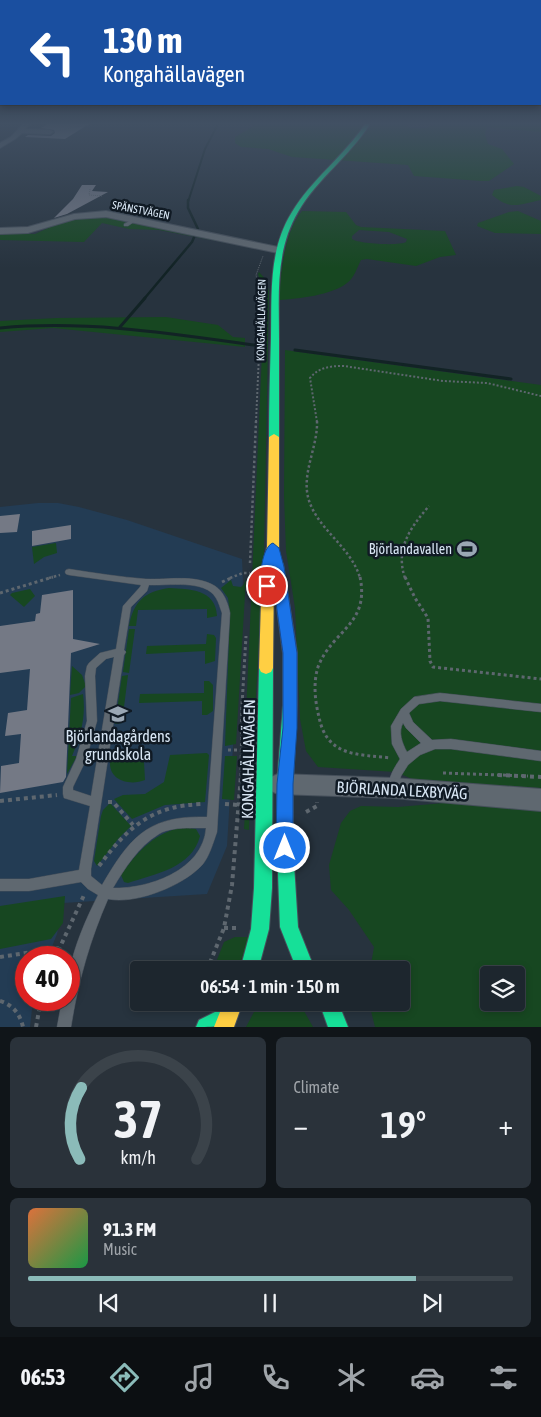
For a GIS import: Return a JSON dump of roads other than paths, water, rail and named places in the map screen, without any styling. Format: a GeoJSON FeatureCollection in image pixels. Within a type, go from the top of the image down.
{"type":"FeatureCollection","features":[{"type":"Feature","properties":{"kind":"street","name":"KONGAHÄLLAVÄGEN"},"geometry":{"type":"LineString","coordinates":[[251,961],[260,929],[263,888],[268,568],[273,548],[274,298],[278,250],[285,228],[299,206],[330,172]]}},
{"type":"Feature","properties":{"kind":"street","name":"SPÄNSTVÄGEN"},"geometry":{"type":"LineString","coordinates":[[0,231],[28,230],[66,218],[90,214],[106,214],[278,250]]}},
{"type":"Feature","properties":{"kind":"street","name":"KONGAHÄLLAVÄGEN"},"geometry":{"type":"LineString","coordinates":[[273,548],[278,567],[290,653],[290,728],[285,784],[285,848],[289,927],[302,961]]}},
{"type":"Feature","properties":{"kind":"street","name":"BJÖRLANDA LEXBYVÄG"},"geometry":{"type":"LineString","coordinates":[[264,785],[392,788],[541,800]]}},
{"type":"Feature","properties":{"kind":"street"},"geometry":{"type":"LineString","coordinates":[[332,1011],[338,1027]]}},
{"type":"Feature","properties":{"kind":"street"},"geometry":{"type":"LineString","coordinates":[[206,1027],[225,1022]]}},
{"type":"Feature","properties":{"kind":"lane"},"geometry":{"type":"LineString","coordinates":[[126,225],[136,219]]}},
{"type":"Feature","properties":{"kind":"lane"},"geometry":{"type":"LineString","coordinates":[[69,572],[146,582],[200,584],[214,590],[223,599],[226,613],[211,823],[207,846],[200,860],[181,875],[148,889],[118,894],[105,893],[90,883],[86,879],[86,875],[127,606],[144,589],[146,582]]}},
{"type":"Feature","properties":{"kind":"lane"},"geometry":{"type":"LineString","coordinates":[[96,802],[68,794],[68,787],[82,760],[92,721],[90,676],[92,666],[103,656],[121,652]]}},
{"type":"Feature","properties":{"kind":"lane"},"geometry":{"type":"LineString","coordinates":[[406,760],[399,750],[396,726],[404,712],[417,700],[440,697],[541,708]]}},
{"type":"Feature","properties":{"kind":"lane"},"geometry":{"type":"LineString","coordinates":[[404,712],[409,725],[430,745]]}},
{"type":"Feature","properties":{"kind":"lane"},"geometry":{"type":"LineString","coordinates":[[392,788],[394,776],[406,760],[411,755],[430,745],[449,744],[541,756]]}},
{"type":"Feature","properties":{"kind":"lane"},"geometry":{"type":"LineString","coordinates":[[64,1027],[66,1011],[81,951],[105,893],[119,866],[143,838],[167,825],[187,822],[211,823]]}},
{"type":"Feature","properties":{"kind":"lane"},"geometry":{"type":"LineString","coordinates":[[0,885],[29,885],[86,875]]}},
{"type":"Feature","properties":{"kind":"waterway"},"geometry":{"type":"LineString","coordinates":[[188,202],[198,172]]}},
{"type":"Feature","properties":{"kind":"waterway"},"geometry":{"type":"LineString","coordinates":[[188,202],[188,208],[198,229]]}},
{"type":"Feature","properties":{"kind":"waterway"},"geometry":{"type":"LineString","coordinates":[[144,299],[192,242],[195,235]]}},
{"type":"Feature","properties":{"kind":"waterway"},"geometry":{"type":"LineString","coordinates":[[120,327],[145,298]]}},
{"type":"Feature","properties":{"kind":"waterway"},"geometry":{"type":"LineString","coordinates":[[0,328],[64,326],[127,329],[254,345]]}},
{"type":"Feature","properties":{"kind":"waterway"},"geometry":{"type":"LineString","coordinates":[[295,350],[511,379]]}},
{"type":"Feature","properties":{"kind":"place","name":"Björlandavallen"},"geometry":{"type":"Point","coordinates":[467,549]}},
{"type":"Feature","properties":{"kind":"place","name":"Björlandagårdens grundskola"},"geometry":{"type":"Point","coordinates":[118,714]}}]}
